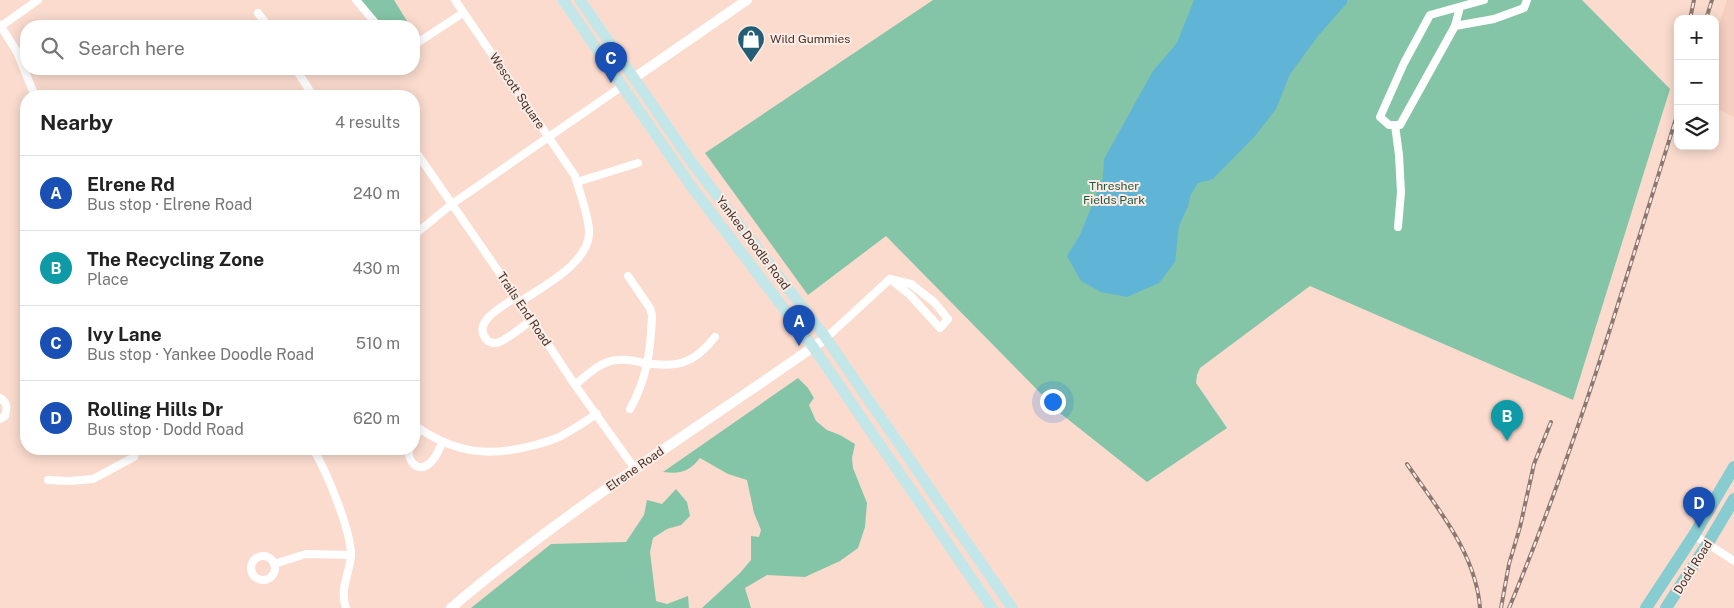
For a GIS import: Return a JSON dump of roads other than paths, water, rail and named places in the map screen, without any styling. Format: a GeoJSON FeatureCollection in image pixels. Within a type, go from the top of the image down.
{"type":"FeatureCollection","features":[{"type":"Feature","properties":{"kind":"main road","name":"Yankee Doodle Road"},"geometry":{"type":"LineString","coordinates":[[563,0],[691,186],[813,347],[992,608]]}},
{"type":"Feature","properties":{"kind":"main road"},"geometry":{"type":"LineString","coordinates":[[568,0],[617,68],[634,78]]}},
{"type":"Feature","properties":{"kind":"main road","name":"Yankee Doodle Road"},"geometry":{"type":"LineString","coordinates":[[580,0],[693,164],[826,338],[1012,608]]}},
{"type":"Feature","properties":{"kind":"main road"},"geometry":{"type":"LineString","coordinates":[[622,87],[629,88],[635,93],[672,141],[693,164]]}},
{"type":"Feature","properties":{"kind":"main road","name":"Dodd Road"},"geometry":{"type":"LineString","coordinates":[[1646,608],[1734,468]]}},
{"type":"Feature","properties":{"kind":"main road","name":"Dodd Road"},"geometry":{"type":"LineString","coordinates":[[1666,608],[1734,499]]}},
{"type":"Feature","properties":{"kind":"street"},"geometry":{"type":"LineString","coordinates":[[20,61],[0,26],[38,0]]}},
{"type":"Feature","properties":{"kind":"street"},"geometry":{"type":"LineString","coordinates":[[356,0],[373,20]]}},
{"type":"Feature","properties":{"kind":"street","name":"Wescott Square"},"geometry":{"type":"LineString","coordinates":[[455,0],[575,176],[590,230],[584,253],[565,272],[486,318],[482,325],[483,334],[488,342],[495,343],[532,320]]}},
{"type":"Feature","properties":{"kind":"street"},"geometry":{"type":"LineString","coordinates":[[634,78],[747,0]]}},
{"type":"Feature","properties":{"kind":"street"},"geometry":{"type":"LineString","coordinates":[[1460,7],[1455,26],[1400,125],[1388,124],[1380,117],[1404,63],[1430,16],[1460,7],[1484,0]]}},
{"type":"Feature","properties":{"kind":"street"},"geometry":{"type":"LineString","coordinates":[[1455,26],[1494,19],[1524,8],[1527,0]]}},
{"type":"Feature","properties":{"kind":"street"},"geometry":{"type":"LineString","coordinates":[[420,41],[463,12]]}},
{"type":"Feature","properties":{"kind":"street"},"geometry":{"type":"LineString","coordinates":[[258,13],[263,20]]}},
{"type":"Feature","properties":{"kind":"street"},"geometry":{"type":"LineString","coordinates":[[26,75],[32,90]]}},
{"type":"Feature","properties":{"kind":"street"},"geometry":{"type":"LineString","coordinates":[[300,75],[310,90]]}},
{"type":"Feature","properties":{"kind":"street"},"geometry":{"type":"LineString","coordinates":[[420,230],[452,204],[622,87]]}},
{"type":"Feature","properties":{"kind":"street"},"geometry":{"type":"LineString","coordinates":[[1396,125],[1401,192],[1398,227]]}},
{"type":"Feature","properties":{"kind":"street","name":"Trails End Road"},"geometry":{"type":"LineString","coordinates":[[420,157],[635,469]]}},
{"type":"Feature","properties":{"kind":"street"},"geometry":{"type":"LineString","coordinates":[[577,182],[638,164]]}},
{"type":"Feature","properties":{"kind":"street"},"geometry":{"type":"LineString","coordinates":[[628,276],[650,308],[652,315],[647,363],[640,390],[630,409]]}},
{"type":"Feature","properties":{"kind":"street"},"geometry":{"type":"LineString","coordinates":[[826,338],[890,279]]}},
{"type":"Feature","properties":{"kind":"street"},"geometry":{"type":"LineString","coordinates":[[890,279],[911,284],[934,302],[948,319],[940,328],[910,295],[890,279]]}},
{"type":"Feature","properties":{"kind":"street"},"geometry":{"type":"LineString","coordinates":[[575,384],[601,365],[617,360],[661,366],[674,365],[689,360],[706,348],[715,337]]}},
{"type":"Feature","properties":{"kind":"street","name":"Elrene Road"},"geometry":{"type":"LineString","coordinates":[[451,608],[495,570],[635,469],[826,338]]}},
{"type":"Feature","properties":{"kind":"street"},"geometry":{"type":"LineString","coordinates":[[0,398],[4,400],[7,407],[5,416],[0,420]]}},
{"type":"Feature","properties":{"kind":"street"},"geometry":{"type":"LineString","coordinates":[[420,429],[442,442],[469,450],[490,452],[515,450],[556,438],[597,414]]}},
{"type":"Feature","properties":{"kind":"street"},"geometry":{"type":"LineString","coordinates":[[408,455],[408,458],[413,464],[420,467],[425,466],[431,462],[442,442]]}},
{"type":"Feature","properties":{"kind":"street"},"geometry":{"type":"LineString","coordinates":[[48,480],[70,482],[92,479],[132,455]]}},
{"type":"Feature","properties":{"kind":"street"},"geometry":{"type":"LineString","coordinates":[[316,455],[327,477],[348,532],[351,555],[342,594],[346,608]]}},
{"type":"Feature","properties":{"kind":"street"},"geometry":{"type":"LineString","coordinates":[[1694,534],[1734,561]]}},
{"type":"Feature","properties":{"kind":"street"},"geometry":{"type":"LineString","coordinates":[[274,564],[306,554],[351,555]]}},
{"type":"Feature","properties":{"kind":"water"},"geometry":{"type":"Polygon","coordinates":[[[1194,0],[1347,0],[1347,3],[1318,36],[1290,74],[1276,109],[1255,136],[1213,179],[1198,183],[1191,194],[1179,226],[1175,262],[1159,283],[1127,297],[1101,292],[1081,281],[1067,256],[1080,235],[1103,178],[1104,159],[1153,71],[1177,43],[1194,0]]]}},
{"type":"Feature","properties":{"kind":"railway"},"geometry":{"type":"LineString","coordinates":[[1691,15],[1694,0]]}},
{"type":"Feature","properties":{"kind":"railway"},"geometry":{"type":"LineString","coordinates":[[1707,15],[1712,0]]}},
{"type":"Feature","properties":{"kind":"railway"},"geometry":{"type":"LineString","coordinates":[[1509,608],[1534,547],[1579,424],[1674,125]]}},
{"type":"Feature","properties":{"kind":"railway"},"geometry":{"type":"LineString","coordinates":[[1501,608],[1509,564],[1520,527],[1534,464],[1551,422]]}},
{"type":"Feature","properties":{"kind":"railway"},"geometry":{"type":"LineString","coordinates":[[1407,464],[1442,514],[1463,550],[1477,588],[1480,608]]}},
{"type":"Feature","properties":{"kind":"place","name":"Wild Gummies"},"geometry":{"type":"Point","coordinates":[751,63]}},
{"type":"Feature","properties":{"kind":"place","name":"Ivy Lane"},"geometry":{"type":"Point","coordinates":[611,83]}},
{"type":"Feature","properties":{"kind":"place","name":"Elrene Rd"},"geometry":{"type":"Point","coordinates":[799,346]}},
{"type":"Feature","properties":{"kind":"place","name":"The Recycling Zone"},"geometry":{"type":"Point","coordinates":[1507,441]}},
{"type":"Feature","properties":{"kind":"place","name":"Rolling Hills Dr"},"geometry":{"type":"Point","coordinates":[1699,528]}},
{"type":"Feature","properties":{"kind":"park label","name":"Thresher Fields Park"},"geometry":{"type":"Point","coordinates":[1114,193]}}]}
